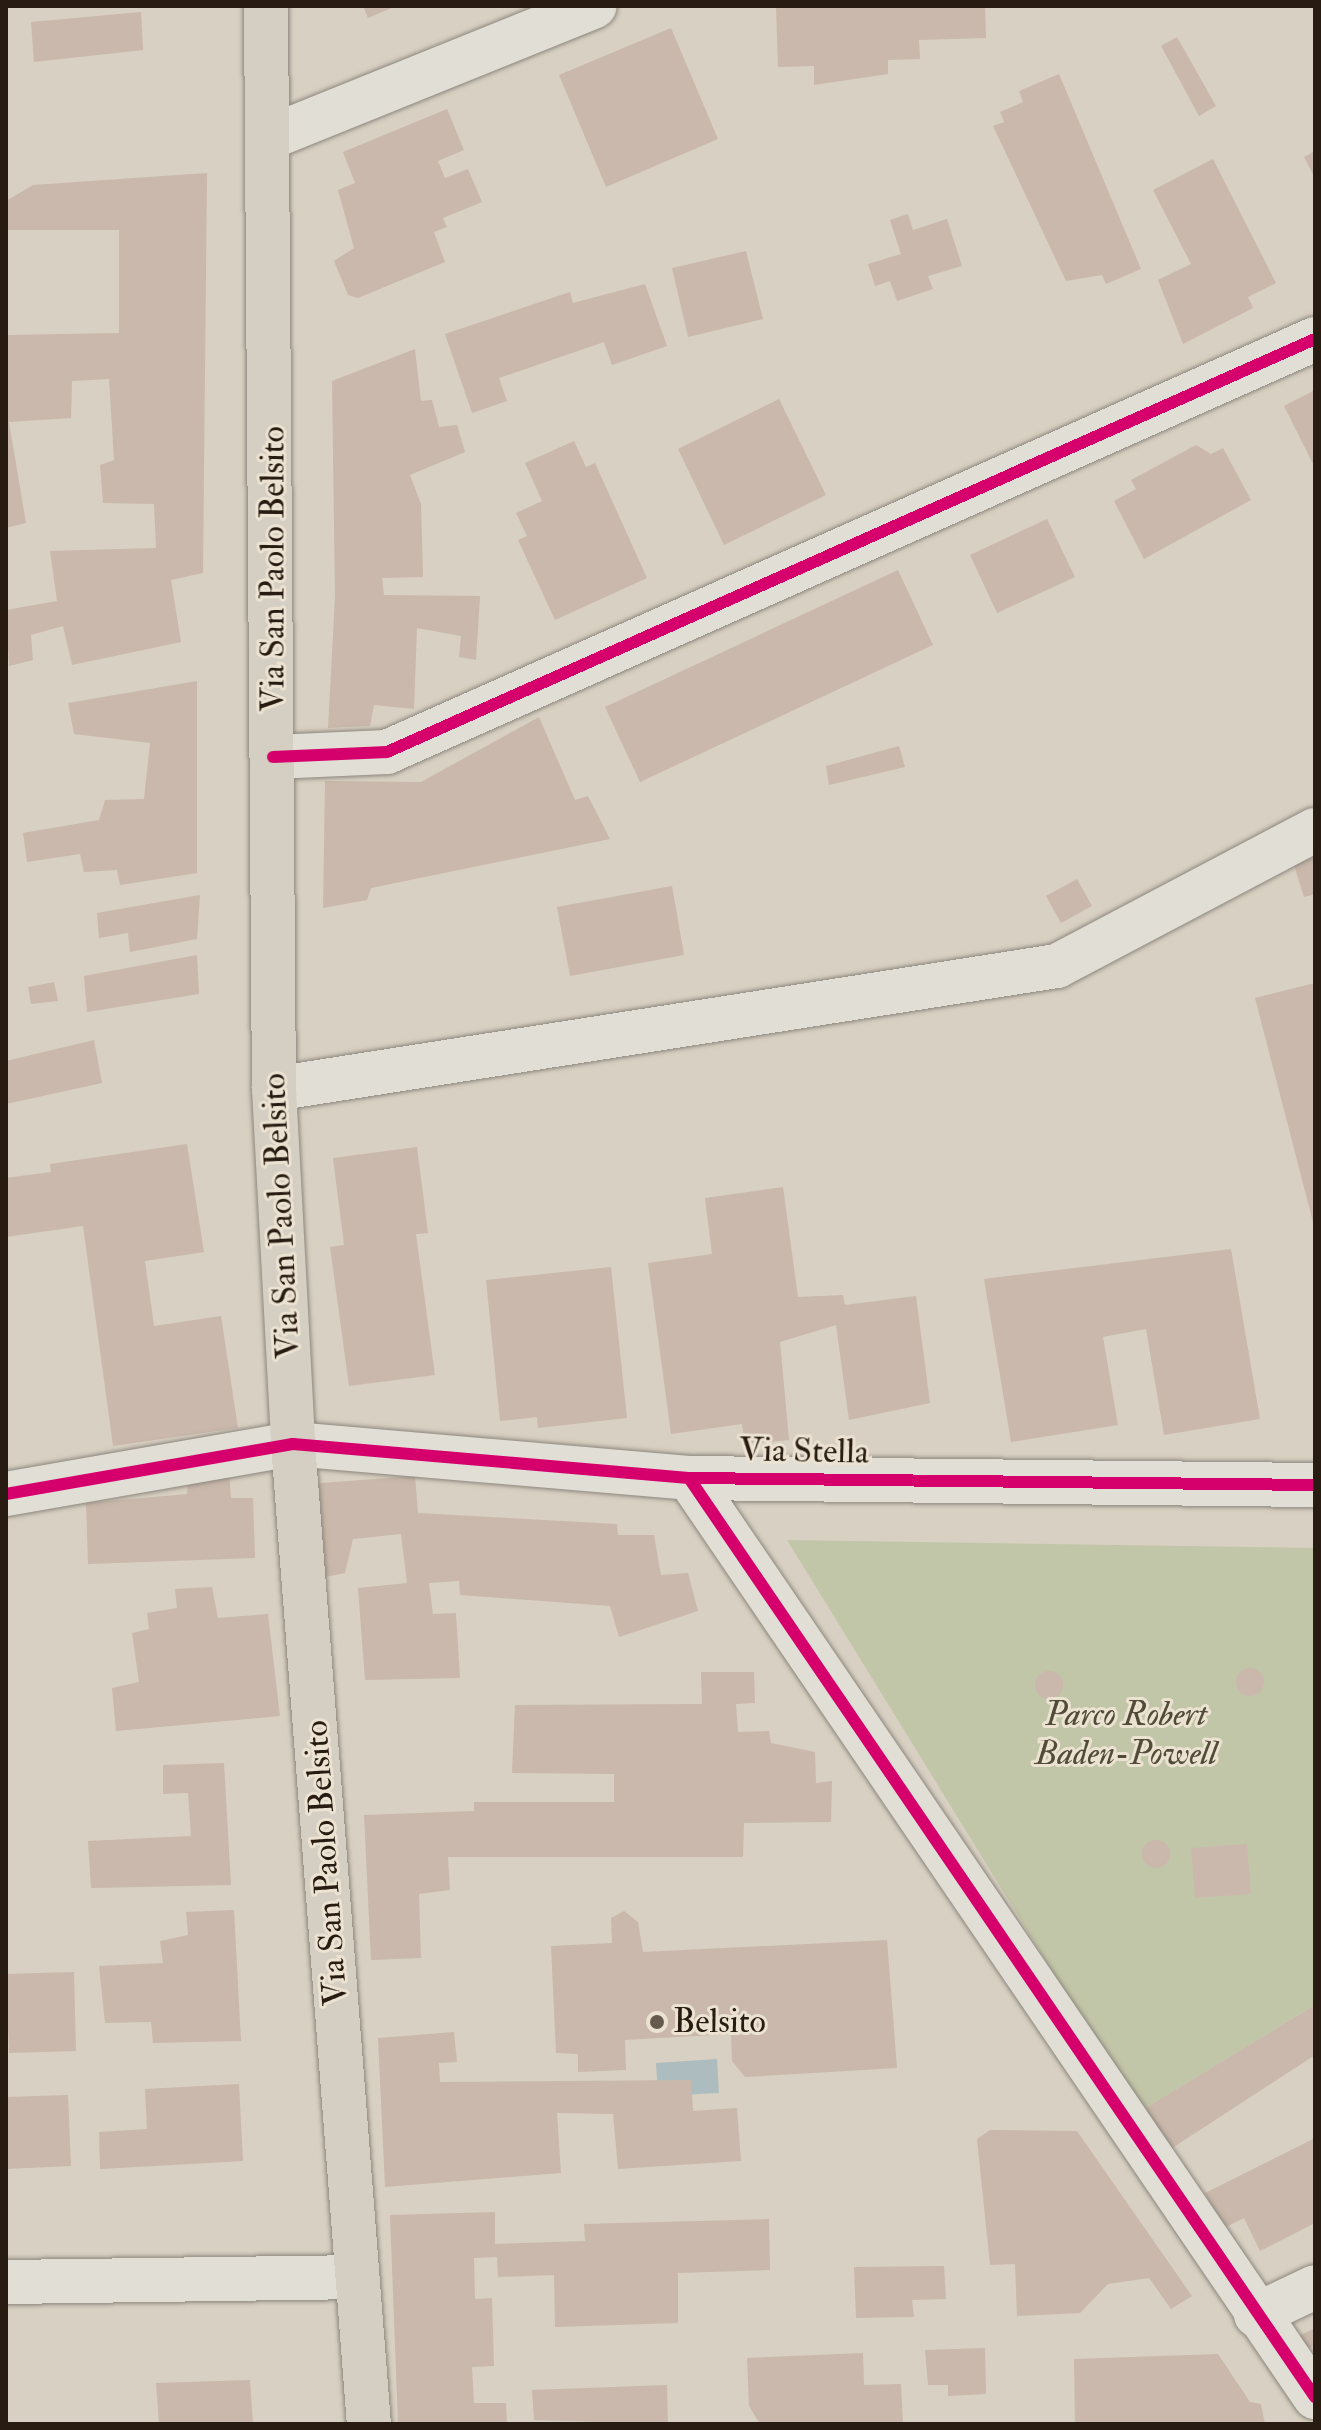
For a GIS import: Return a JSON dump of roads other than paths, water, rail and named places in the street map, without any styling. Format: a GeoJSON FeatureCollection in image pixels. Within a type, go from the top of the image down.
{"type":"FeatureCollection","features":[{"type":"Feature","properties":{"kind":"main road","name":"Via San Paolo Belsito"},"geometry":{"type":"LineString","coordinates":[[266,6],[271,137],[274,1089],[293,1444],[369,2424]]}},
{"type":"Feature","properties":{"kind":"street"},"geometry":{"type":"LineString","coordinates":[[271,137],[595,6]]}},
{"type":"Feature","properties":{"kind":"street"},"geometry":{"type":"LineString","coordinates":[[273,757],[387,752],[1315,339]]}},
{"type":"Feature","properties":{"kind":"street"},"geometry":{"type":"LineString","coordinates":[[274,1089],[1057,966],[1315,830]]}},
{"type":"Feature","properties":{"kind":"street","name":"Via Stella"},"geometry":{"type":"LineString","coordinates":[[6,1494],[293,1444],[689,1478],[1315,1485]]}},
{"type":"Feature","properties":{"kind":"street"},"geometry":{"type":"LineString","coordinates":[[689,1478],[1256,2315],[1315,2397]]}},
{"type":"Feature","properties":{"kind":"street"},"geometry":{"type":"LineString","coordinates":[[6,2282],[357,2277]]}},
{"type":"Feature","properties":{"kind":"street"},"geometry":{"type":"LineString","coordinates":[[1256,2315],[1315,2287]]}},
{"type":"Feature","properties":{"kind":"place","name":"Belsito"},"geometry":{"type":"Point","coordinates":[657,2022]}},
{"type":"Feature","properties":{"kind":"park label","name":"Parco Robert Baden-Powell"},"geometry":{"type":"Point","coordinates":[1126,1734]}}]}
